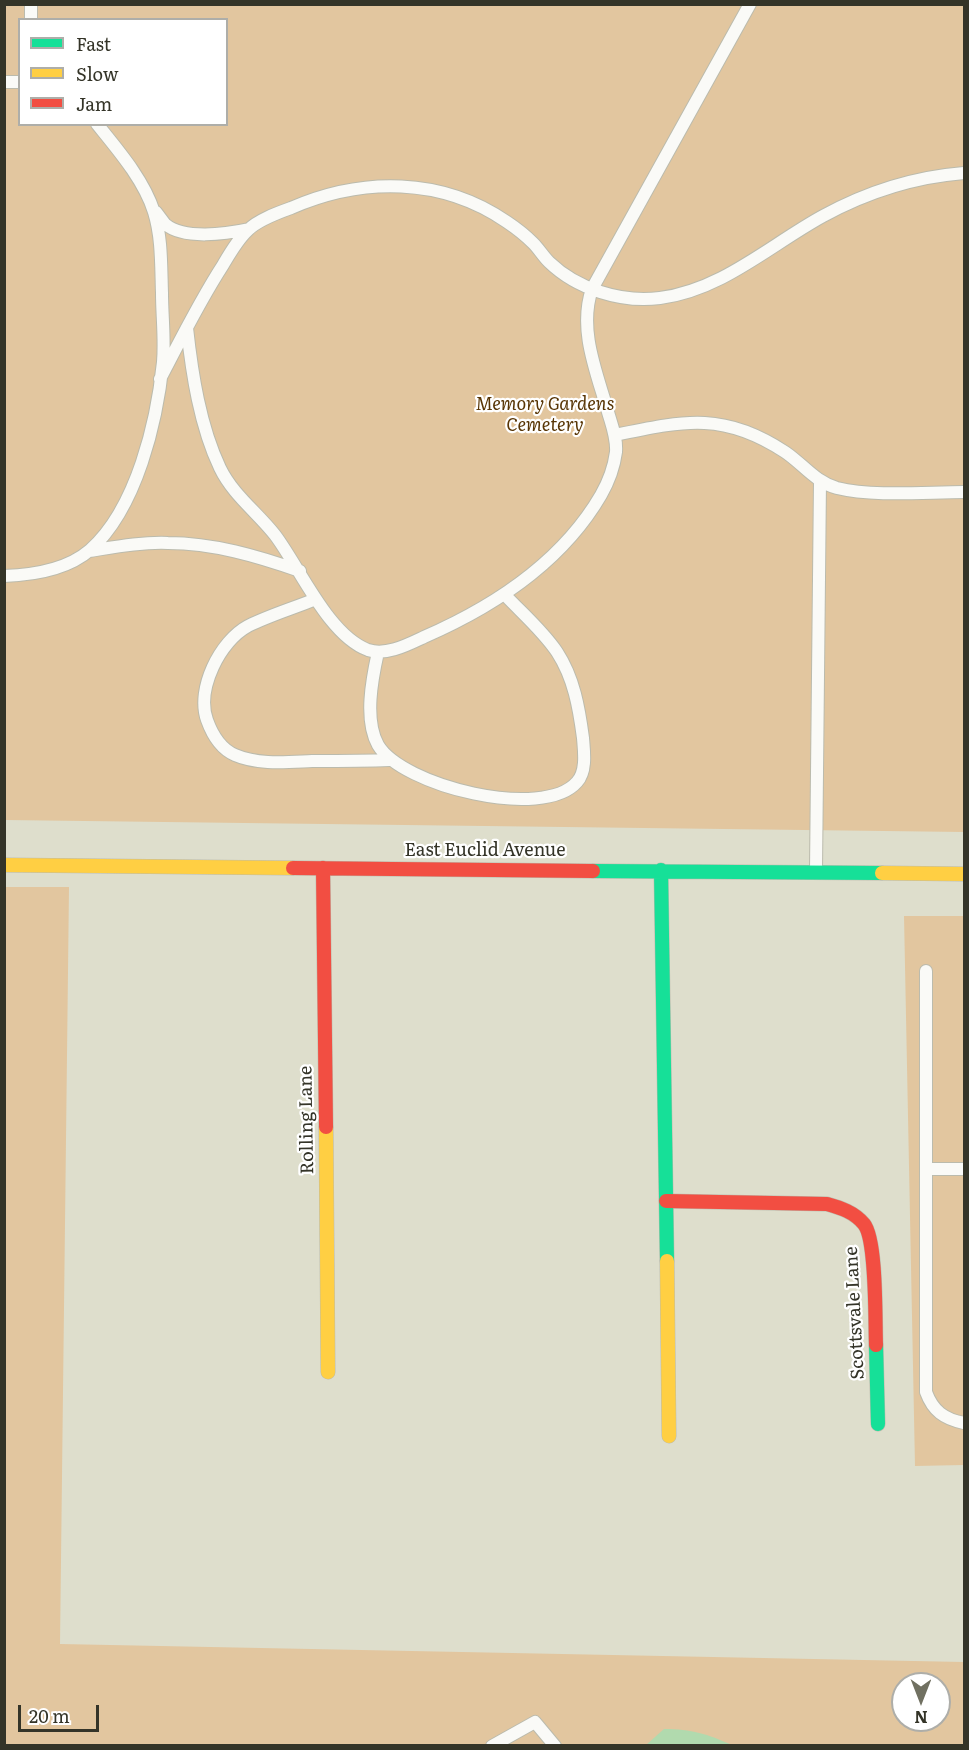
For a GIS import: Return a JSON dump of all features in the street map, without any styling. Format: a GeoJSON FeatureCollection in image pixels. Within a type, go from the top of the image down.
{"type":"FeatureCollection","features":[{"type":"Feature","properties":{"kind":"street","name":"East Euclid Avenue"},"geometry":{"type":"LineString","coordinates":[[4,865],[964,874]]}},
{"type":"Feature","properties":{"kind":"street","name":"Rolling Lane"},"geometry":{"type":"LineString","coordinates":[[323,868],[328,1372]]}},
{"type":"Feature","properties":{"kind":"street"},"geometry":{"type":"LineString","coordinates":[[661,870],[669,1436]]}},
{"type":"Feature","properties":{"kind":"street","name":"Scottsvale Lane"},"geometry":{"type":"LineString","coordinates":[[666,1201],[827,1204],[846,1209],[865,1225],[873,1255],[878,1424]]}},
{"type":"Feature","properties":{"kind":"lane"},"geometry":{"type":"LineString","coordinates":[[188,328],[191,362],[209,440],[221,470],[234,490],[274,534],[300,571],[325,614],[357,645],[378,652],[399,648],[461,621],[505,595],[550,557],[583,522],[601,494],[612,471],[616,451],[615,435],[592,359],[586,317],[588,302],[592,289],[750,4]]}},
{"type":"Feature","properties":{"kind":"lane"},"geometry":{"type":"LineString","coordinates":[[99,126],[117,148],[153,209],[166,225],[185,232],[205,235],[227,234],[249,229],[309,200],[368,186],[425,188],[452,195],[481,207],[507,222],[533,243],[562,274],[592,289],[636,299],[684,294],[726,276],[849,202],[907,182],[964,173]]}},
{"type":"Feature","properties":{"kind":"lane"},"geometry":{"type":"LineString","coordinates":[[89,551],[110,526],[136,478],[149,440],[163,359],[161,258],[159,234],[153,209]]}},
{"type":"Feature","properties":{"kind":"lane"},"geometry":{"type":"LineString","coordinates":[[160,379],[212,283],[249,229]]}},
{"type":"Feature","properties":{"kind":"lane"},"geometry":{"type":"LineString","coordinates":[[615,435],[666,424],[704,421],[734,426],[763,438],[789,454],[820,481],[837,488],[861,491],[964,492]]}},
{"type":"Feature","properties":{"kind":"lane"},"geometry":{"type":"LineString","coordinates":[[816,872],[820,481]]}},
{"type":"Feature","properties":{"kind":"lane"},"geometry":{"type":"LineString","coordinates":[[4,576],[49,570],[89,551],[166,542],[199,544],[236,552],[300,571]]}},
{"type":"Feature","properties":{"kind":"lane"},"geometry":{"type":"LineString","coordinates":[[378,652],[370,703],[372,728],[378,745],[389,760],[434,782],[488,797],[522,800],[560,793],[579,781],[584,754],[575,692],[556,651],[505,595]]}},
{"type":"Feature","properties":{"kind":"lane"},"geometry":{"type":"LineString","coordinates":[[316,599],[246,627],[216,659],[208,676],[204,695],[204,713],[211,731],[221,745],[233,755],[253,760],[274,762],[389,760]]}},
{"type":"Feature","properties":{"kind":"lane"},"geometry":{"type":"LineString","coordinates":[[926,970],[926,1392],[931,1404],[939,1414],[964,1424]]}},
{"type":"Feature","properties":{"kind":"lane"},"geometry":{"type":"LineString","coordinates":[[926,1169],[964,1169]]}},
{"type":"Feature","properties":{"kind":"lane"},"geometry":{"type":"LineString","coordinates":[[492,1746],[535,1722],[555,1746]]}},
{"type":"Feature","properties":{"kind":"green space","name":"Memory Gardens Cemetery"},"geometry":{"type":"Polygon","coordinates":[[[5,5],[964,5],[964,832],[5,820],[5,5]]]}},
{"type":"Feature","properties":{"kind":"green space"},"geometry":{"type":"Polygon","coordinates":[[[4,887],[69,887],[60,1644],[964,1662],[964,1745],[5,1745],[4,887]]]}},
{"type":"Feature","properties":{"kind":"green space"},"geometry":{"type":"Polygon","coordinates":[[[904,916],[964,916],[964,1465],[915,1466],[904,916]]]}},
{"type":"Feature","properties":{"kind":"shaded area"},"geometry":{"type":"Polygon","coordinates":[[[664,1729],[699,1733],[732,1745],[646,1745],[664,1729]]]}},
{"type":"Feature","properties":{"kind":"traffic: fast"},"geometry":{"type":"LineString","coordinates":[[661,870],[667,1261]]}},
{"type":"Feature","properties":{"kind":"traffic: fast"},"geometry":{"type":"LineString","coordinates":[[593,871],[882,873]]}},
{"type":"Feature","properties":{"kind":"traffic: fast"},"geometry":{"type":"LineString","coordinates":[[876,1345],[878,1424]]}},
{"type":"Feature","properties":{"kind":"traffic: slow"},"geometry":{"type":"LineString","coordinates":[[4,865],[293,868]]}},
{"type":"Feature","properties":{"kind":"traffic: slow"},"geometry":{"type":"LineString","coordinates":[[882,873],[964,874]]}},
{"type":"Feature","properties":{"kind":"traffic: slow"},"geometry":{"type":"LineString","coordinates":[[326,1127],[328,1372]]}},
{"type":"Feature","properties":{"kind":"traffic: slow"},"geometry":{"type":"LineString","coordinates":[[667,1261],[669,1436]]}},
{"type":"Feature","properties":{"kind":"traffic: jam"},"geometry":{"type":"LineString","coordinates":[[293,868],[593,871]]}},
{"type":"Feature","properties":{"kind":"traffic: jam"},"geometry":{"type":"LineString","coordinates":[[323,868],[326,1127]]}},
{"type":"Feature","properties":{"kind":"traffic: jam"},"geometry":{"type":"LineString","coordinates":[[666,1201],[827,1204],[852,1213],[864,1224],[871,1246],[876,1345]]}}]}
